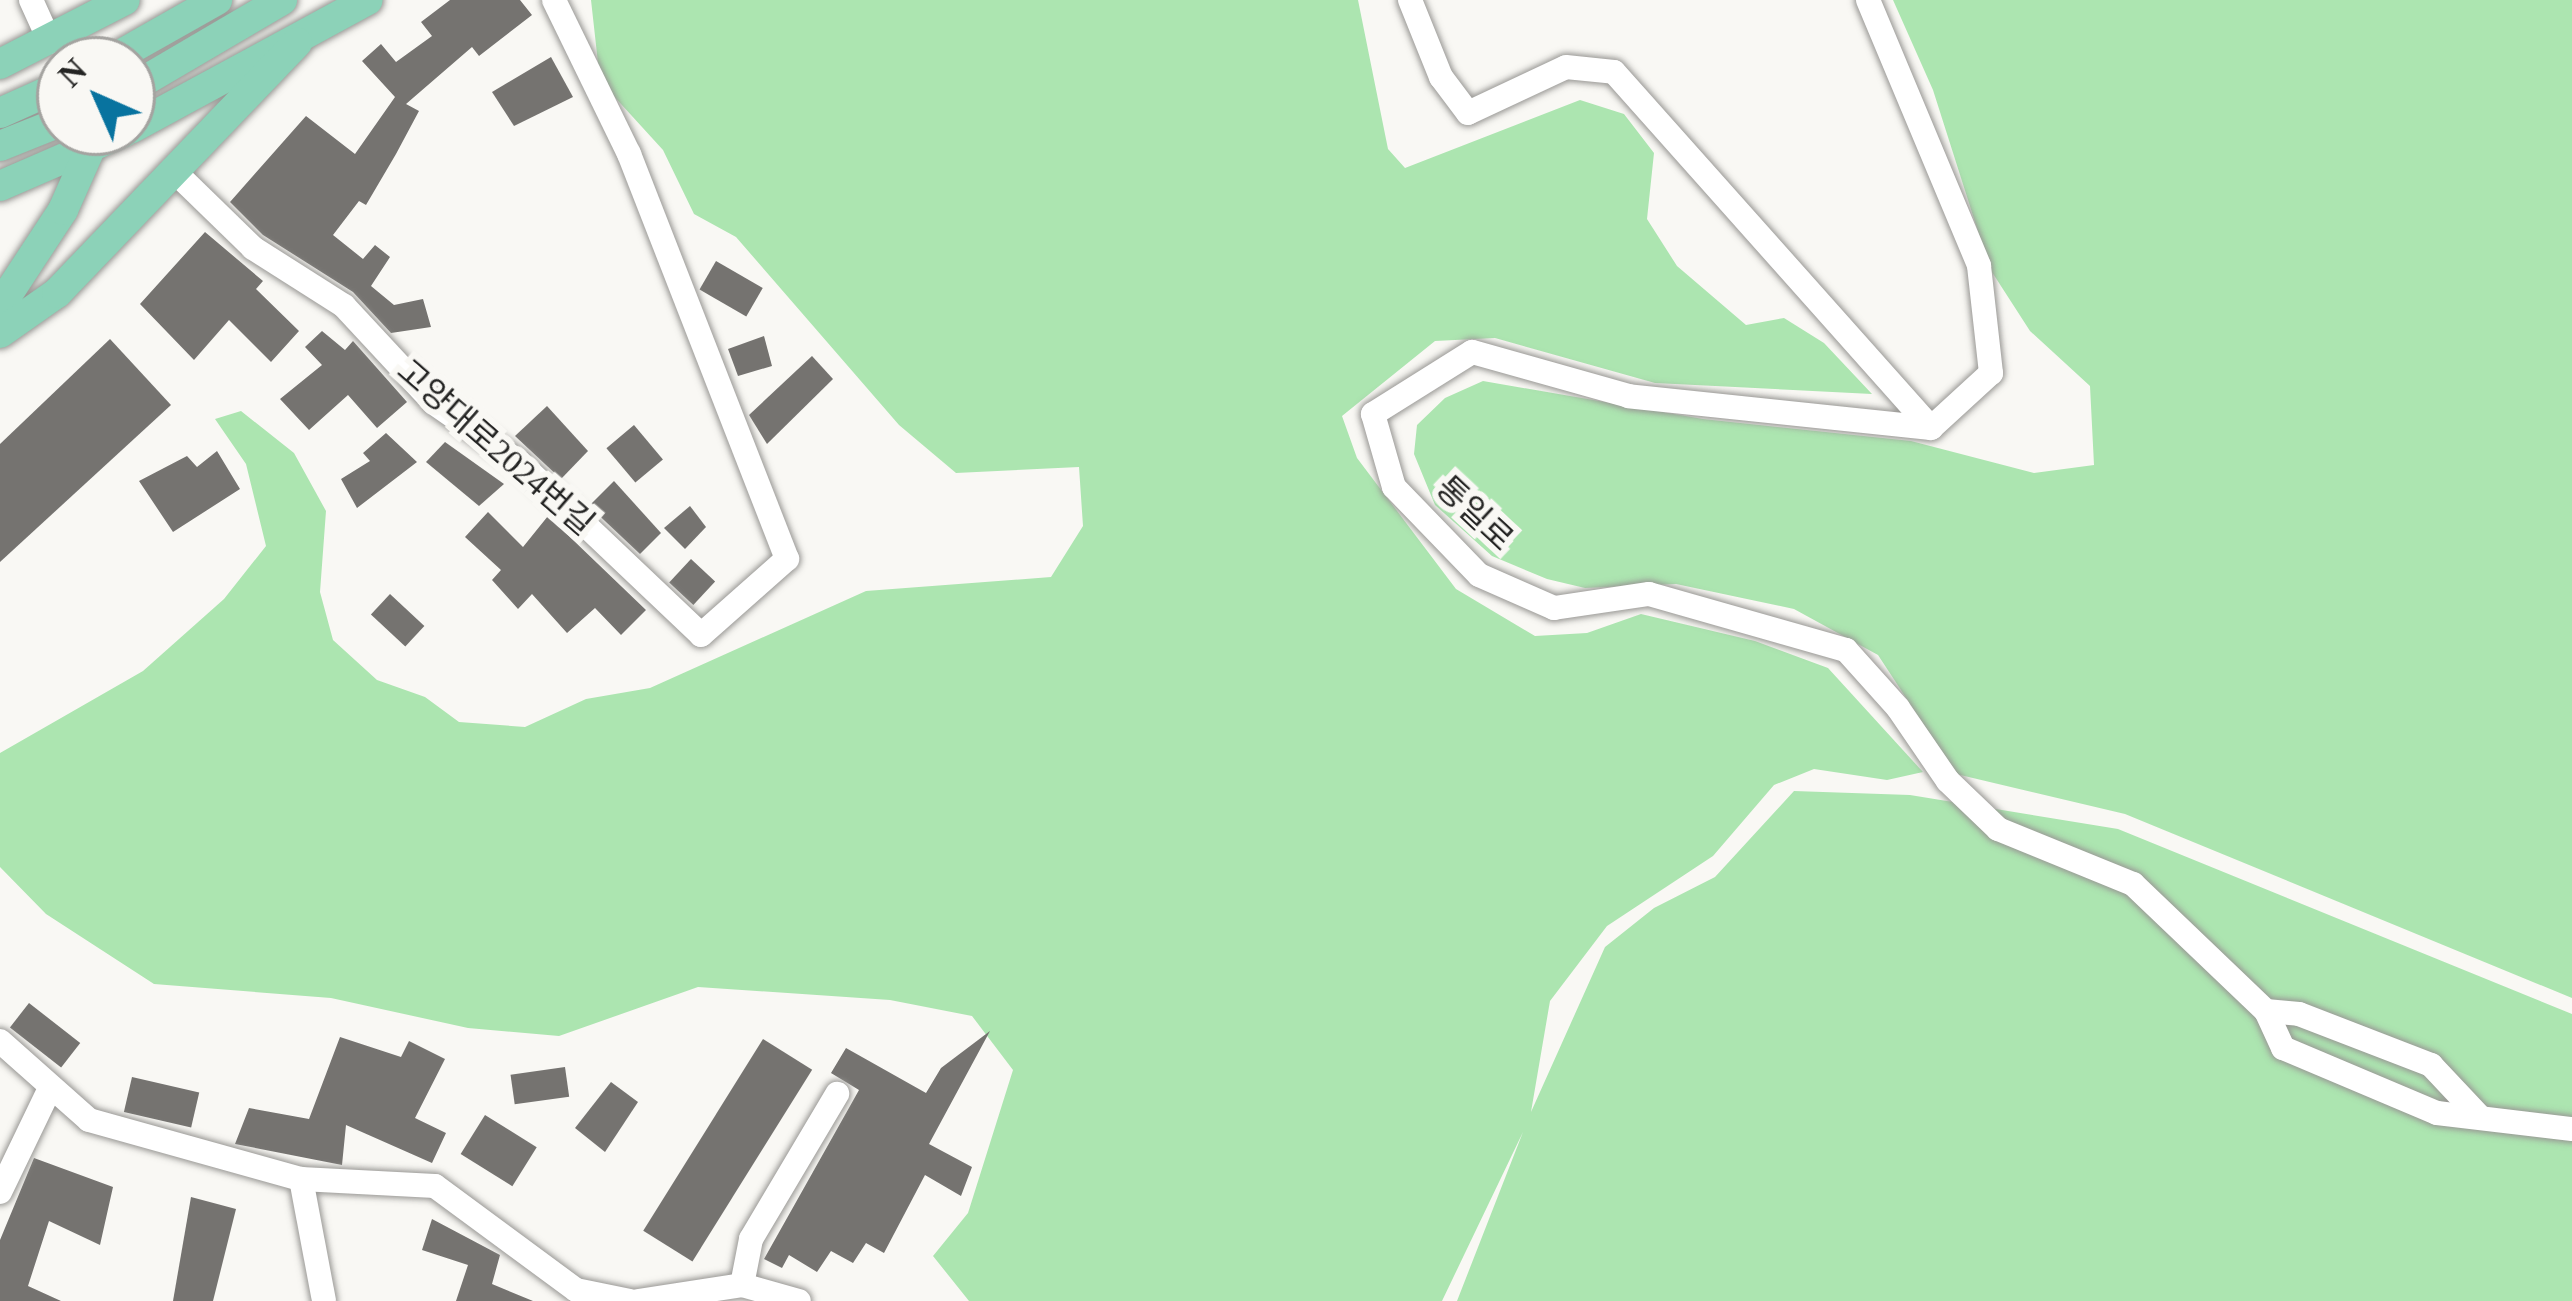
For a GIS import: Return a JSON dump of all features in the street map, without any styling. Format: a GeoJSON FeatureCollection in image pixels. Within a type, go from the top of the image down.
{"type":"FeatureCollection","features":[{"type":"Feature","properties":{"kind":"main road"},"geometry":{"type":"LineString","coordinates":[[79,36],[125,0]]}},
{"type":"Feature","properties":{"kind":"main road"},"geometry":{"type":"LineString","coordinates":[[153,36],[217,0]]}},
{"type":"Feature","properties":{"kind":"main road"},"geometry":{"type":"LineString","coordinates":[[156,74],[282,0]]}},
{"type":"Feature","properties":{"kind":"main road"},"geometry":{"type":"LineString","coordinates":[[156,116],[297,44],[368,0]]}},
{"type":"Feature","properties":{"kind":"main road"},"geometry":{"type":"LineString","coordinates":[[0,333],[57,293],[297,44]]}},
{"type":"Feature","properties":{"kind":"main road"},"geometry":{"type":"LineString","coordinates":[[0,64],[36,58]]}},
{"type":"Feature","properties":{"kind":"main road"},"geometry":{"type":"LineString","coordinates":[[0,113],[36,97]]}},
{"type":"Feature","properties":{"kind":"main road"},"geometry":{"type":"LineString","coordinates":[[0,146],[36,132]]}},
{"type":"Feature","properties":{"kind":"main road"},"geometry":{"type":"LineString","coordinates":[[0,186],[57,156]]}},
{"type":"Feature","properties":{"kind":"main road"},"geometry":{"type":"LineString","coordinates":[[0,307],[63,209],[81,156]]}},
{"type":"Feature","properties":{"kind":"street"},"geometry":{"type":"LineString","coordinates":[[31,0],[47,36]]}},
{"type":"Feature","properties":{"kind":"street","name":"고양대로2024번길"},"geometry":{"type":"LineString","coordinates":[[177,173],[253,248],[344,306],[434,403],[519,462],[700,635],[787,559],[629,154],[554,0]]}},
{"type":"Feature","properties":{"kind":"street"},"geometry":{"type":"LineString","coordinates":[[1410,0],[1441,77],[1468,113],[1566,67],[1615,72],[1931,428],[1991,374],[1979,266],[1868,0]]}},
{"type":"Feature","properties":{"kind":"street","name":"통일로"},"geometry":{"type":"LineString","coordinates":[[1931,428],[1630,396],[1472,352],[1373,414],[1394,487],[1479,575],[1554,608],[1649,594],[1846,650],[1898,707],[1948,781],[1998,829],[2133,884],[2266,1011]]}},
{"type":"Feature","properties":{"kind":"street"},"geometry":{"type":"LineString","coordinates":[[2479,1116],[2431,1065],[2299,1014],[2266,1011],[2283,1048],[2437,1113],[2572,1129]]}},
{"type":"Feature","properties":{"kind":"street"},"geometry":{"type":"LineString","coordinates":[[0,1041],[49,1090],[89,1120],[301,1179],[435,1186],[576,1289],[634,1301],[742,1285],[799,1301]]}},
{"type":"Feature","properties":{"kind":"street"},"geometry":{"type":"LineString","coordinates":[[0,1192],[49,1090]]}},
{"type":"Feature","properties":{"kind":"street"},"geometry":{"type":"LineString","coordinates":[[742,1285],[751,1239],[837,1094]]}},
{"type":"Feature","properties":{"kind":"street"},"geometry":{"type":"LineString","coordinates":[[301,1179],[324,1301]]}},
{"type":"Feature","properties":{"kind":"green space"},"geometry":{"type":"Polygon","coordinates":[[[591,0],[1358,0],[1388,149],[1405,168],[1580,100],[1624,114],[1654,153],[1647,219],[1677,266],[1746,325],[1784,318],[1824,343],[1872,394],[1655,383],[1495,338],[1435,341],[1342,416],[1357,458],[1456,589],[1535,636],[1587,633],[1641,614],[1755,641],[1828,668],[1923,772],[1887,780],[1814,769],[1774,785],[1713,856],[1607,926],[1550,1001],[1531,1112],[1605,947],[1654,908],[1715,877],[1794,791],[1910,795],[2118,829],[2572,1014],[2572,1301],[1457,1301],[1523,1132],[1442,1301],[969,1301],[933,1256],[968,1213],[1013,1070],[972,1016],[890,1000],[698,987],[559,1036],[468,1028],[331,998],[154,984],[46,914],[0,867],[0,753],[143,671],[224,599],[266,546],[246,464],[215,419],[241,411],[294,453],[326,511],[320,592],[333,640],[377,680],[425,697],[459,722],[525,727],[586,699],[650,688],[866,591],[1051,577],[1083,526],[1079,467],[956,473],[899,425],[736,237],[694,214],[663,150],[600,81],[591,0]]]}},
{"type":"Feature","properties":{"kind":"green space"},"geometry":{"type":"Polygon","coordinates":[[[1893,0],[2572,0],[2572,998],[2125,814],[1956,774],[1878,655],[1794,609],[1676,584],[1585,588],[1547,579],[1492,556],[1435,505],[1414,454],[1417,425],[1445,398],[1483,381],[1703,419],[1911,441],[2034,473],[2094,465],[2090,386],[2030,331],[1990,269],[1933,90],[1893,0]]]}},
{"type":"Feature","properties":{"kind":"building"},"geometry":{"type":"Polygon","coordinates":[[[450,0],[520,0],[532,15],[479,56],[472,47],[406,104],[419,111],[396,154],[366,205],[359,201],[333,235],[363,259],[375,245],[390,257],[371,286],[394,305],[423,299],[431,327],[391,333],[353,292],[263,235],[230,202],[306,116],[355,154],[395,97],[362,61],[381,44],[396,62],[432,36],[421,22],[450,0]]]}},
{"type":"Feature","properties":{"kind":"building"},"geometry":{"type":"Polygon","coordinates":[[[551,57],[573,97],[514,126],[492,92],[551,57]]]}},
{"type":"Feature","properties":{"kind":"building"},"geometry":{"type":"Polygon","coordinates":[[[205,232],[263,281],[256,289],[299,331],[271,362],[229,320],[194,360],[140,304],[205,232]]]}},
{"type":"Feature","properties":{"kind":"building"},"geometry":{"type":"Polygon","coordinates":[[[716,261],[763,288],[746,317],[700,290],[716,261]]]}},
{"type":"Feature","properties":{"kind":"building"},"geometry":{"type":"Polygon","coordinates":[[[322,331],[345,350],[353,341],[407,402],[377,428],[348,395],[309,430],[280,399],[322,365],[305,347],[322,331]]]}},
{"type":"Feature","properties":{"kind":"building"},"geometry":{"type":"Polygon","coordinates":[[[764,336],[772,366],[738,376],[728,349],[764,336]]]}},
{"type":"Feature","properties":{"kind":"building"},"geometry":{"type":"Polygon","coordinates":[[[110,339],[171,405],[0,562],[0,444],[110,339]]]}},
{"type":"Feature","properties":{"kind":"building"},"geometry":{"type":"Polygon","coordinates":[[[812,356],[833,379],[767,444],[749,415],[812,356]]]}},
{"type":"Feature","properties":{"kind":"building"},"geometry":{"type":"Polygon","coordinates":[[[547,406],[588,451],[561,479],[515,436],[547,406]]]}},
{"type":"Feature","properties":{"kind":"building"},"geometry":{"type":"Polygon","coordinates":[[[634,425],[663,459],[635,483],[606,448],[634,425]]]}},
{"type":"Feature","properties":{"kind":"building"},"geometry":{"type":"Polygon","coordinates":[[[386,433],[417,462],[357,508],[341,479],[370,461],[363,453],[386,433]]]}},
{"type":"Feature","properties":{"kind":"building"},"geometry":{"type":"Polygon","coordinates":[[[445,442],[504,484],[479,506],[426,462],[445,442]]]}},
{"type":"Feature","properties":{"kind":"building"},"geometry":{"type":"Polygon","coordinates":[[[217,451],[240,489],[173,532],[139,481],[187,456],[197,467],[217,451]]]}},
{"type":"Feature","properties":{"kind":"building"},"geometry":{"type":"Polygon","coordinates":[[[614,481],[661,533],[640,554],[589,506],[614,481]]]}},
{"type":"Feature","properties":{"kind":"building"},"geometry":{"type":"Polygon","coordinates":[[[690,506],[706,527],[685,549],[664,528],[690,506]]]}},
{"type":"Feature","properties":{"kind":"building"},"geometry":{"type":"Polygon","coordinates":[[[488,512],[523,547],[548,516],[646,610],[621,635],[595,608],[567,633],[532,594],[518,609],[492,580],[501,570],[465,537],[488,512]]]}},
{"type":"Feature","properties":{"kind":"building"},"geometry":{"type":"Polygon","coordinates":[[[691,559],[715,582],[693,605],[669,582],[691,559]]]}},
{"type":"Feature","properties":{"kind":"building"},"geometry":{"type":"Polygon","coordinates":[[[390,594],[424,626],[405,647],[371,614],[390,594]]]}},
{"type":"Feature","properties":{"kind":"building"},"geometry":{"type":"Polygon","coordinates":[[[29,1003],[80,1043],[61,1067],[10,1027],[29,1003]]]}},
{"type":"Feature","properties":{"kind":"building"},"geometry":{"type":"Polygon","coordinates":[[[990,1031],[929,1144],[972,1167],[961,1196],[925,1175],[884,1253],[866,1243],[853,1263],[831,1251],[817,1272],[789,1255],[782,1268],[764,1259],[859,1090],[831,1073],[846,1048],[926,1093],[941,1068],[990,1031]]]}},
{"type":"Feature","properties":{"kind":"building"},"geometry":{"type":"Polygon","coordinates":[[[340,1037],[401,1057],[409,1041],[445,1059],[415,1118],[446,1133],[432,1163],[346,1125],[342,1165],[235,1144],[249,1108],[309,1119],[340,1037]]]}},
{"type":"Feature","properties":{"kind":"building"},"geometry":{"type":"Polygon","coordinates":[[[763,1039],[812,1070],[692,1261],[643,1231],[763,1039]]]}},
{"type":"Feature","properties":{"kind":"building"},"geometry":{"type":"Polygon","coordinates":[[[565,1067],[569,1097],[515,1104],[511,1075],[565,1067]]]}},
{"type":"Feature","properties":{"kind":"building"},"geometry":{"type":"Polygon","coordinates":[[[132,1077],[199,1093],[191,1128],[124,1112],[132,1077]]]}},
{"type":"Feature","properties":{"kind":"building"},"geometry":{"type":"Polygon","coordinates":[[[611,1082],[638,1102],[605,1152],[575,1128],[611,1082]]]}},
{"type":"Feature","properties":{"kind":"building"},"geometry":{"type":"Polygon","coordinates":[[[485,1115],[537,1147],[512,1186],[461,1154],[485,1115]]]}},
{"type":"Feature","properties":{"kind":"building"},"geometry":{"type":"Polygon","coordinates":[[[34,1158],[113,1187],[100,1245],[49,1221],[28,1286],[61,1301],[0,1301],[0,1240],[34,1158]]]}},
{"type":"Feature","properties":{"kind":"building"},"geometry":{"type":"Polygon","coordinates":[[[191,1197],[236,1209],[213,1301],[173,1301],[191,1197]]]}},
{"type":"Feature","properties":{"kind":"building"},"geometry":{"type":"Polygon","coordinates":[[[432,1219],[500,1255],[492,1284],[533,1301],[456,1301],[468,1265],[422,1250],[432,1219]]]}}]}
